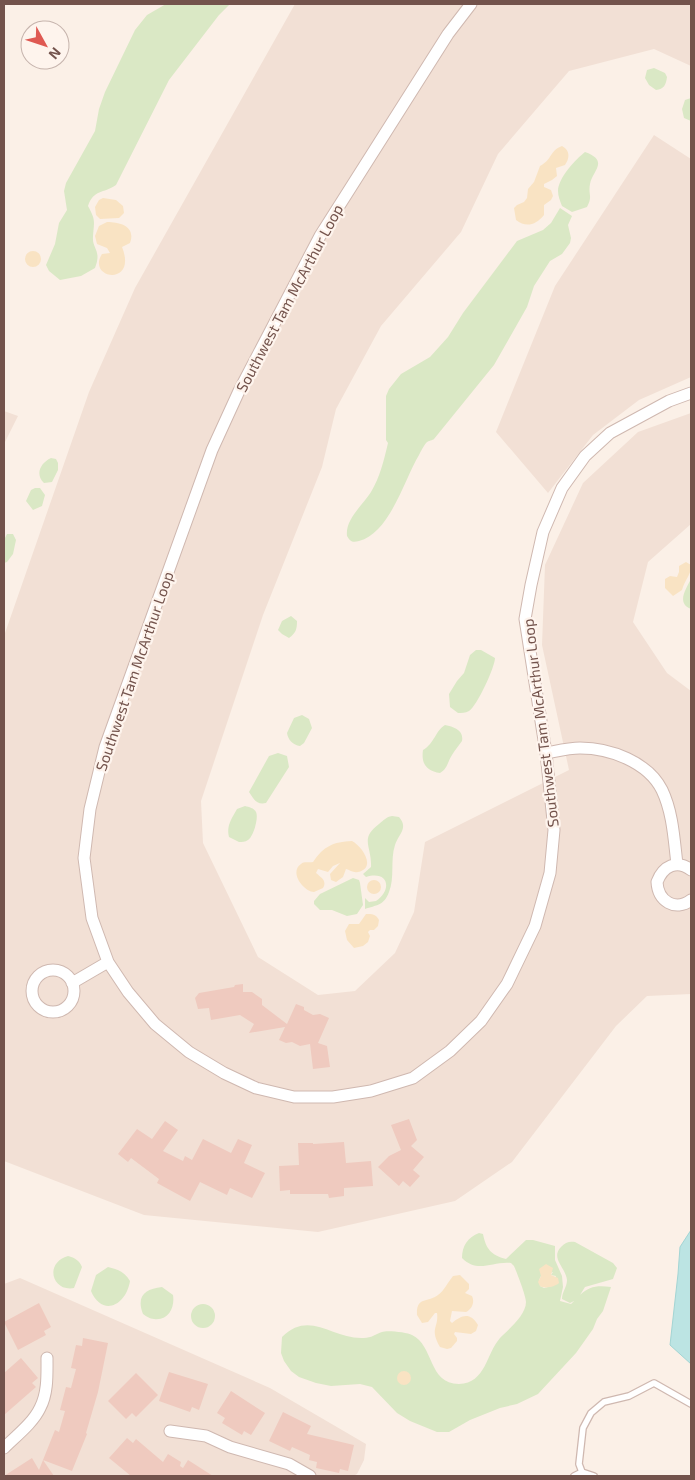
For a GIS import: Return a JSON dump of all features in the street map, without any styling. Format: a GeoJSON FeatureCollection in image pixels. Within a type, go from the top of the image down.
{"type":"FeatureCollection","features":[{"type":"Feature","properties":{"kind":"street","name":"Southwest Tam McArthur Loop"},"geometry":{"type":"LineString","coordinates":[[470,4],[448,34],[320,236],[239,391],[212,450],[105,747],[90,808],[84,858],[92,918],[108,962],[128,992],[155,1024],[189,1052],[224,1073],[256,1088],[294,1097],[333,1098],[371,1091],[413,1078],[450,1052],[481,1021],[507,984],[535,926],[550,873],[554,830],[546,753],[525,619],[543,532],[562,488],[585,456],[610,433],[669,402],[691,394]]}},
{"type":"Feature","properties":{"kind":"street"},"geometry":{"type":"LineString","coordinates":[[546,753],[580,748],[607,751],[626,758],[649,773],[662,789],[671,816],[677,864]]}},
{"type":"Feature","properties":{"kind":"street"},"geometry":{"type":"LineString","coordinates":[[691,870],[684,865],[670,866],[664,870],[657,882],[660,896],[671,905],[684,904],[691,900]]}},
{"type":"Feature","properties":{"kind":"street"},"geometry":{"type":"LineString","coordinates":[[72,983],[108,962]]}},
{"type":"Feature","properties":{"kind":"street"},"geometry":{"type":"LineString","coordinates":[[4,1448],[25,1428],[40,1408],[46,1386],[47,1358]]}},
{"type":"Feature","properties":{"kind":"street"},"geometry":{"type":"LineString","coordinates":[[170,1431],[206,1436],[230,1447],[289,1464],[310,1476]]}},
{"type":"Feature","properties":{"kind":"lane"},"geometry":{"type":"LineString","coordinates":[[582,1472],[579,1464],[583,1428],[592,1413],[604,1402],[630,1396],[654,1383],[691,1404]]}},
{"type":"Feature","properties":{"kind":"lane"},"geometry":{"type":"LineString","coordinates":[[574,1476],[582,1472],[594,1476]]}},
{"type":"Feature","properties":{"kind":"shaded area"},"geometry":{"type":"Polygon","coordinates":[[[295,4],[691,4],[691,66],[654,49],[569,71],[498,154],[461,232],[381,326],[336,409],[322,467],[263,615],[201,801],[203,843],[258,957],[318,995],[355,991],[395,953],[414,912],[425,842],[569,770],[542,645],[545,565],[583,483],[638,432],[691,413],[691,524],[648,562],[633,622],[667,673],[691,691],[691,994],[647,996],[616,1026],[512,1162],[455,1201],[318,1232],[144,1215],[4,1161],[4,636],[89,392],[135,288],[295,4]]]}},
{"type":"Feature","properties":{"kind":"shaded area"},"geometry":{"type":"Polygon","coordinates":[[[654,135],[691,159],[691,377],[639,400],[593,435],[548,493],[496,432],[555,286],[654,135]]]}},
{"type":"Feature","properties":{"kind":"shaded area"},"geometry":{"type":"Polygon","coordinates":[[[4,411],[18,416],[4,444],[4,411]]]}},
{"type":"Feature","properties":{"kind":"shaded area"},"geometry":{"type":"Polygon","coordinates":[[[20,1278],[270,1388],[366,1444],[364,1460],[357,1474],[353,1476],[4,1476],[4,1284],[20,1278]]]}},
{"type":"Feature","properties":{"kind":"green space"},"geometry":{"type":"Polygon","coordinates":[[[166,4],[230,4],[219,15],[169,80],[116,185],[96,194],[90,201],[88,206],[94,224],[93,241],[98,257],[95,268],[81,276],[60,280],[49,271],[46,265],[55,244],[59,223],[67,210],[64,191],[66,183],[95,131],[99,109],[105,92],[135,30],[147,15],[166,4]]]}},
{"type":"Feature","properties":{"kind":"green space"},"geometry":{"type":"Polygon","coordinates":[[[654,68],[665,73],[667,77],[661,89],[656,90],[649,85],[645,78],[647,70],[654,68]]]}},
{"type":"Feature","properties":{"kind":"green space"},"geometry":{"type":"Polygon","coordinates":[[[691,98],[691,121],[684,118],[682,109],[685,100],[691,98]]]}},
{"type":"Feature","properties":{"kind":"green space"},"geometry":{"type":"Polygon","coordinates":[[[585,152],[597,159],[598,167],[591,179],[590,198],[587,207],[572,212],[562,206],[558,195],[559,186],[568,169],[585,152]]]}},
{"type":"Feature","properties":{"kind":"green space"},"geometry":{"type":"Polygon","coordinates":[[[560,208],[572,216],[568,225],[571,238],[570,243],[562,254],[550,261],[534,286],[527,307],[494,365],[434,439],[425,445],[388,517],[370,536],[359,541],[352,541],[347,536],[349,524],[355,512],[368,497],[374,486],[388,443],[386,440],[386,396],[389,389],[401,374],[430,357],[448,337],[463,313],[517,241],[543,230],[551,223],[560,208]]]}},
{"type":"Feature","properties":{"kind":"green space"},"geometry":{"type":"Polygon","coordinates":[[[51,458],[56,459],[58,470],[52,482],[44,483],[39,473],[40,469],[51,458]]]}},
{"type":"Feature","properties":{"kind":"green space"},"geometry":{"type":"Polygon","coordinates":[[[40,488],[45,495],[42,506],[33,510],[26,501],[31,490],[40,488]]]}},
{"type":"Feature","properties":{"kind":"green space"},"geometry":{"type":"Polygon","coordinates":[[[7,534],[13,534],[16,540],[13,554],[4,563],[4,540],[7,534]]]}},
{"type":"Feature","properties":{"kind":"green space"},"geometry":{"type":"Polygon","coordinates":[[[691,579],[691,609],[686,606],[683,600],[691,579]]]}},
{"type":"Feature","properties":{"kind":"green space"},"geometry":{"type":"Polygon","coordinates":[[[291,616],[297,621],[297,626],[295,633],[289,638],[278,630],[282,621],[291,616]]]}},
{"type":"Feature","properties":{"kind":"green space"},"geometry":{"type":"Polygon","coordinates":[[[476,650],[481,650],[495,658],[494,663],[485,686],[472,708],[468,712],[458,713],[450,707],[449,694],[464,673],[470,655],[476,650]]]}},
{"type":"Feature","properties":{"kind":"green space"},"geometry":{"type":"Polygon","coordinates":[[[302,715],[309,719],[312,728],[304,743],[300,746],[291,742],[287,733],[294,718],[302,715]]]}},
{"type":"Feature","properties":{"kind":"green space"},"geometry":{"type":"Polygon","coordinates":[[[445,725],[455,728],[460,732],[462,741],[446,767],[440,773],[426,766],[423,759],[423,750],[445,725]]]}},
{"type":"Feature","properties":{"kind":"green space"},"geometry":{"type":"Polygon","coordinates":[[[278,753],[287,756],[289,767],[266,803],[258,802],[249,792],[269,756],[278,753]]]}},
{"type":"Feature","properties":{"kind":"green space"},"geometry":{"type":"Polygon","coordinates":[[[245,806],[255,811],[257,815],[256,823],[250,838],[239,842],[229,837],[228,829],[237,809],[245,806]]]}},
{"type":"Feature","properties":{"kind":"green space"},"geometry":{"type":"Polygon","coordinates":[[[392,816],[399,817],[403,828],[396,841],[391,887],[385,900],[376,906],[365,909],[365,898],[369,902],[376,901],[385,891],[386,886],[383,878],[379,876],[366,877],[363,874],[371,867],[368,843],[369,834],[385,819],[392,816]]]}},
{"type":"Feature","properties":{"kind":"green space"},"geometry":{"type":"Polygon","coordinates":[[[353,878],[359,880],[363,905],[357,914],[347,916],[332,910],[320,910],[314,904],[314,901],[320,894],[353,878]]]}},
{"type":"Feature","properties":{"kind":"green space"},"geometry":{"type":"Polygon","coordinates":[[[479,1233],[483,1234],[490,1251],[506,1259],[526,1240],[555,1246],[555,1260],[562,1276],[563,1287],[560,1301],[571,1304],[574,1301],[570,1303],[562,1299],[567,1280],[557,1255],[564,1244],[575,1242],[613,1263],[617,1268],[613,1279],[585,1287],[580,1295],[594,1287],[611,1287],[603,1311],[576,1353],[538,1394],[517,1404],[500,1408],[470,1420],[449,1432],[437,1432],[410,1421],[397,1413],[372,1387],[360,1384],[331,1386],[316,1383],[299,1377],[291,1371],[284,1361],[281,1353],[282,1337],[292,1329],[302,1326],[312,1326],[342,1335],[367,1338],[384,1331],[397,1332],[412,1335],[419,1340],[436,1371],[442,1378],[459,1384],[475,1379],[500,1338],[520,1317],[526,1302],[514,1266],[511,1263],[480,1266],[468,1263],[462,1258],[466,1242],[479,1233]],[[553,1272],[541,1276],[539,1280],[540,1286],[544,1288],[552,1286],[556,1276],[551,1275],[553,1272]]]}},
{"type":"Feature","properties":{"kind":"green space"},"geometry":{"type":"Polygon","coordinates":[[[68,1256],[80,1263],[82,1267],[74,1288],[60,1286],[54,1276],[56,1265],[60,1260],[68,1256]]]}},
{"type":"Feature","properties":{"kind":"green space"},"geometry":{"type":"Polygon","coordinates":[[[108,1267],[120,1271],[130,1281],[124,1297],[119,1302],[107,1306],[101,1304],[91,1291],[96,1275],[108,1267]]]}},
{"type":"Feature","properties":{"kind":"green space"},"geometry":{"type":"Polygon","coordinates":[[[162,1287],[173,1295],[173,1304],[170,1312],[164,1318],[159,1319],[143,1314],[141,1298],[147,1292],[162,1287]]]}},
{"type":"Feature","properties":{"kind":"green space"},"geometry":{"type":"Polygon","coordinates":[[[203,1304],[212,1307],[215,1316],[212,1325],[203,1328],[194,1325],[191,1316],[194,1307],[203,1304]]]}},
{"type":"Feature","properties":{"kind":"sand"},"geometry":{"type":"Polygon","coordinates":[[[562,146],[568,152],[568,160],[565,165],[556,168],[557,176],[544,184],[544,187],[551,190],[553,196],[544,205],[544,215],[534,223],[523,224],[516,220],[514,208],[527,198],[528,189],[534,182],[540,166],[547,161],[555,150],[562,146]]]}},
{"type":"Feature","properties":{"kind":"sand"},"geometry":{"type":"Polygon","coordinates":[[[103,198],[116,200],[123,206],[124,213],[119,218],[100,219],[96,215],[95,207],[99,200],[103,198]]]}},
{"type":"Feature","properties":{"kind":"sand"},"geometry":{"type":"Polygon","coordinates":[[[107,222],[122,224],[131,233],[130,243],[122,247],[125,260],[123,268],[118,273],[112,275],[101,269],[99,263],[102,254],[110,253],[107,248],[97,244],[95,236],[99,226],[107,222]]]}},
{"type":"Feature","properties":{"kind":"sand"},"geometry":{"type":"Polygon","coordinates":[[[33,251],[41,259],[33,267],[25,259],[33,251]]]}},
{"type":"Feature","properties":{"kind":"sand"},"geometry":{"type":"Polygon","coordinates":[[[686,562],[691,565],[689,574],[682,590],[673,596],[665,588],[665,579],[670,576],[677,577],[679,566],[686,562]]]}},
{"type":"Feature","properties":{"kind":"sand"},"geometry":{"type":"Polygon","coordinates":[[[352,841],[360,847],[366,857],[367,862],[364,870],[353,872],[346,869],[343,877],[336,882],[331,880],[330,874],[340,863],[333,866],[328,872],[318,869],[316,873],[324,881],[323,888],[314,892],[302,885],[296,872],[301,864],[313,862],[329,846],[339,842],[352,841]]]}},
{"type":"Feature","properties":{"kind":"sand"},"geometry":{"type":"Polygon","coordinates":[[[371,880],[377,880],[381,887],[377,894],[371,894],[367,890],[367,884],[371,880]]]}},
{"type":"Feature","properties":{"kind":"sand"},"geometry":{"type":"Polygon","coordinates":[[[366,914],[372,914],[377,917],[379,920],[378,926],[368,932],[370,936],[368,942],[363,946],[354,948],[347,940],[345,931],[349,924],[359,924],[366,914]]]}},
{"type":"Feature","properties":{"kind":"sand"},"geometry":{"type":"Polygon","coordinates":[[[546,1264],[553,1268],[551,1275],[558,1278],[559,1283],[544,1287],[540,1286],[538,1282],[541,1276],[539,1269],[546,1264]]]}},
{"type":"Feature","properties":{"kind":"sand"},"geometry":{"type":"Polygon","coordinates":[[[460,1275],[469,1284],[469,1289],[465,1293],[472,1296],[473,1303],[466,1312],[452,1311],[450,1321],[452,1323],[466,1316],[472,1318],[478,1325],[476,1331],[471,1334],[455,1332],[457,1341],[451,1348],[447,1349],[440,1347],[435,1336],[437,1313],[428,1322],[422,1323],[417,1315],[417,1309],[421,1302],[440,1293],[453,1276],[460,1275]]]}},
{"type":"Feature","properties":{"kind":"sand"},"geometry":{"type":"Polygon","coordinates":[[[401,1371],[407,1371],[411,1378],[407,1385],[401,1385],[397,1381],[397,1375],[401,1371]]]}},
{"type":"Feature","properties":{"kind":"water"},"geometry":{"type":"Polygon","coordinates":[[[691,1230],[691,1364],[670,1345],[680,1247],[691,1230]]]}},
{"type":"Feature","properties":{"kind":"building"},"geometry":{"type":"Polygon","coordinates":[[[243,984],[243,992],[252,992],[262,999],[262,1005],[287,1024],[296,1004],[304,1007],[304,1010],[313,1015],[320,1014],[329,1018],[318,1043],[327,1046],[330,1067],[313,1069],[310,1044],[300,1046],[292,1042],[286,1043],[279,1040],[285,1027],[249,1033],[254,1024],[240,1015],[211,1020],[209,1008],[198,1009],[195,998],[199,993],[243,984]]]}},
{"type":"Feature","properties":{"kind":"building"},"geometry":{"type":"Polygon","coordinates":[[[409,1119],[417,1140],[411,1146],[424,1157],[413,1170],[420,1176],[410,1187],[403,1181],[399,1186],[378,1167],[389,1156],[401,1150],[391,1125],[409,1119]]]}},
{"type":"Feature","properties":{"kind":"building"},"geometry":{"type":"Polygon","coordinates":[[[165,1121],[178,1130],[163,1151],[183,1161],[185,1156],[192,1160],[203,1139],[231,1153],[238,1139],[252,1145],[244,1163],[265,1173],[252,1198],[230,1188],[227,1195],[200,1182],[190,1201],[157,1183],[159,1179],[131,1158],[128,1162],[118,1154],[137,1129],[152,1139],[165,1121]]]}},
{"type":"Feature","properties":{"kind":"building"},"geometry":{"type":"Polygon","coordinates":[[[344,1142],[346,1163],[371,1161],[373,1186],[344,1188],[344,1196],[329,1198],[328,1194],[290,1194],[290,1190],[280,1191],[279,1166],[299,1165],[298,1143],[344,1142]]]}},
{"type":"Feature","properties":{"kind":"building"},"geometry":{"type":"Polygon","coordinates":[[[39,1303],[51,1327],[44,1331],[46,1335],[18,1350],[4,1322],[39,1303]]]}},
{"type":"Feature","properties":{"kind":"building"},"geometry":{"type":"Polygon","coordinates":[[[83,1338],[108,1343],[87,1434],[72,1471],[43,1460],[55,1430],[59,1432],[65,1411],[60,1410],[66,1387],[71,1388],[76,1369],[71,1368],[76,1345],[82,1346],[83,1338]]]}},
{"type":"Feature","properties":{"kind":"building"},"geometry":{"type":"Polygon","coordinates":[[[21,1358],[38,1378],[32,1383],[36,1387],[4,1415],[4,1373],[21,1358]]]}},
{"type":"Feature","properties":{"kind":"building"},"geometry":{"type":"Polygon","coordinates":[[[169,1372],[208,1384],[199,1410],[192,1407],[190,1412],[159,1401],[169,1372]]]}},
{"type":"Feature","properties":{"kind":"building"},"geometry":{"type":"Polygon","coordinates":[[[136,1373],[158,1395],[136,1417],[132,1413],[126,1419],[108,1401],[136,1373]]]}},
{"type":"Feature","properties":{"kind":"building"},"geometry":{"type":"Polygon","coordinates":[[[231,1391],[265,1413],[251,1435],[244,1431],[242,1435],[222,1423],[225,1418],[217,1413],[231,1391]]]}},
{"type":"Feature","properties":{"kind":"building"},"geometry":{"type":"Polygon","coordinates":[[[283,1412],[311,1426],[307,1434],[354,1445],[348,1471],[340,1469],[339,1473],[316,1468],[317,1462],[309,1460],[310,1455],[292,1447],[290,1451],[269,1441],[283,1412]]]}},
{"type":"Feature","properties":{"kind":"building"},"geometry":{"type":"Polygon","coordinates":[[[127,1438],[133,1443],[136,1439],[163,1462],[168,1454],[181,1462],[180,1466],[183,1468],[188,1460],[213,1476],[131,1476],[109,1458],[127,1438]]]}},
{"type":"Feature","properties":{"kind":"building"},"geometry":{"type":"Polygon","coordinates":[[[32,1458],[39,1470],[43,1460],[54,1476],[4,1476],[32,1458]]]}}]}
